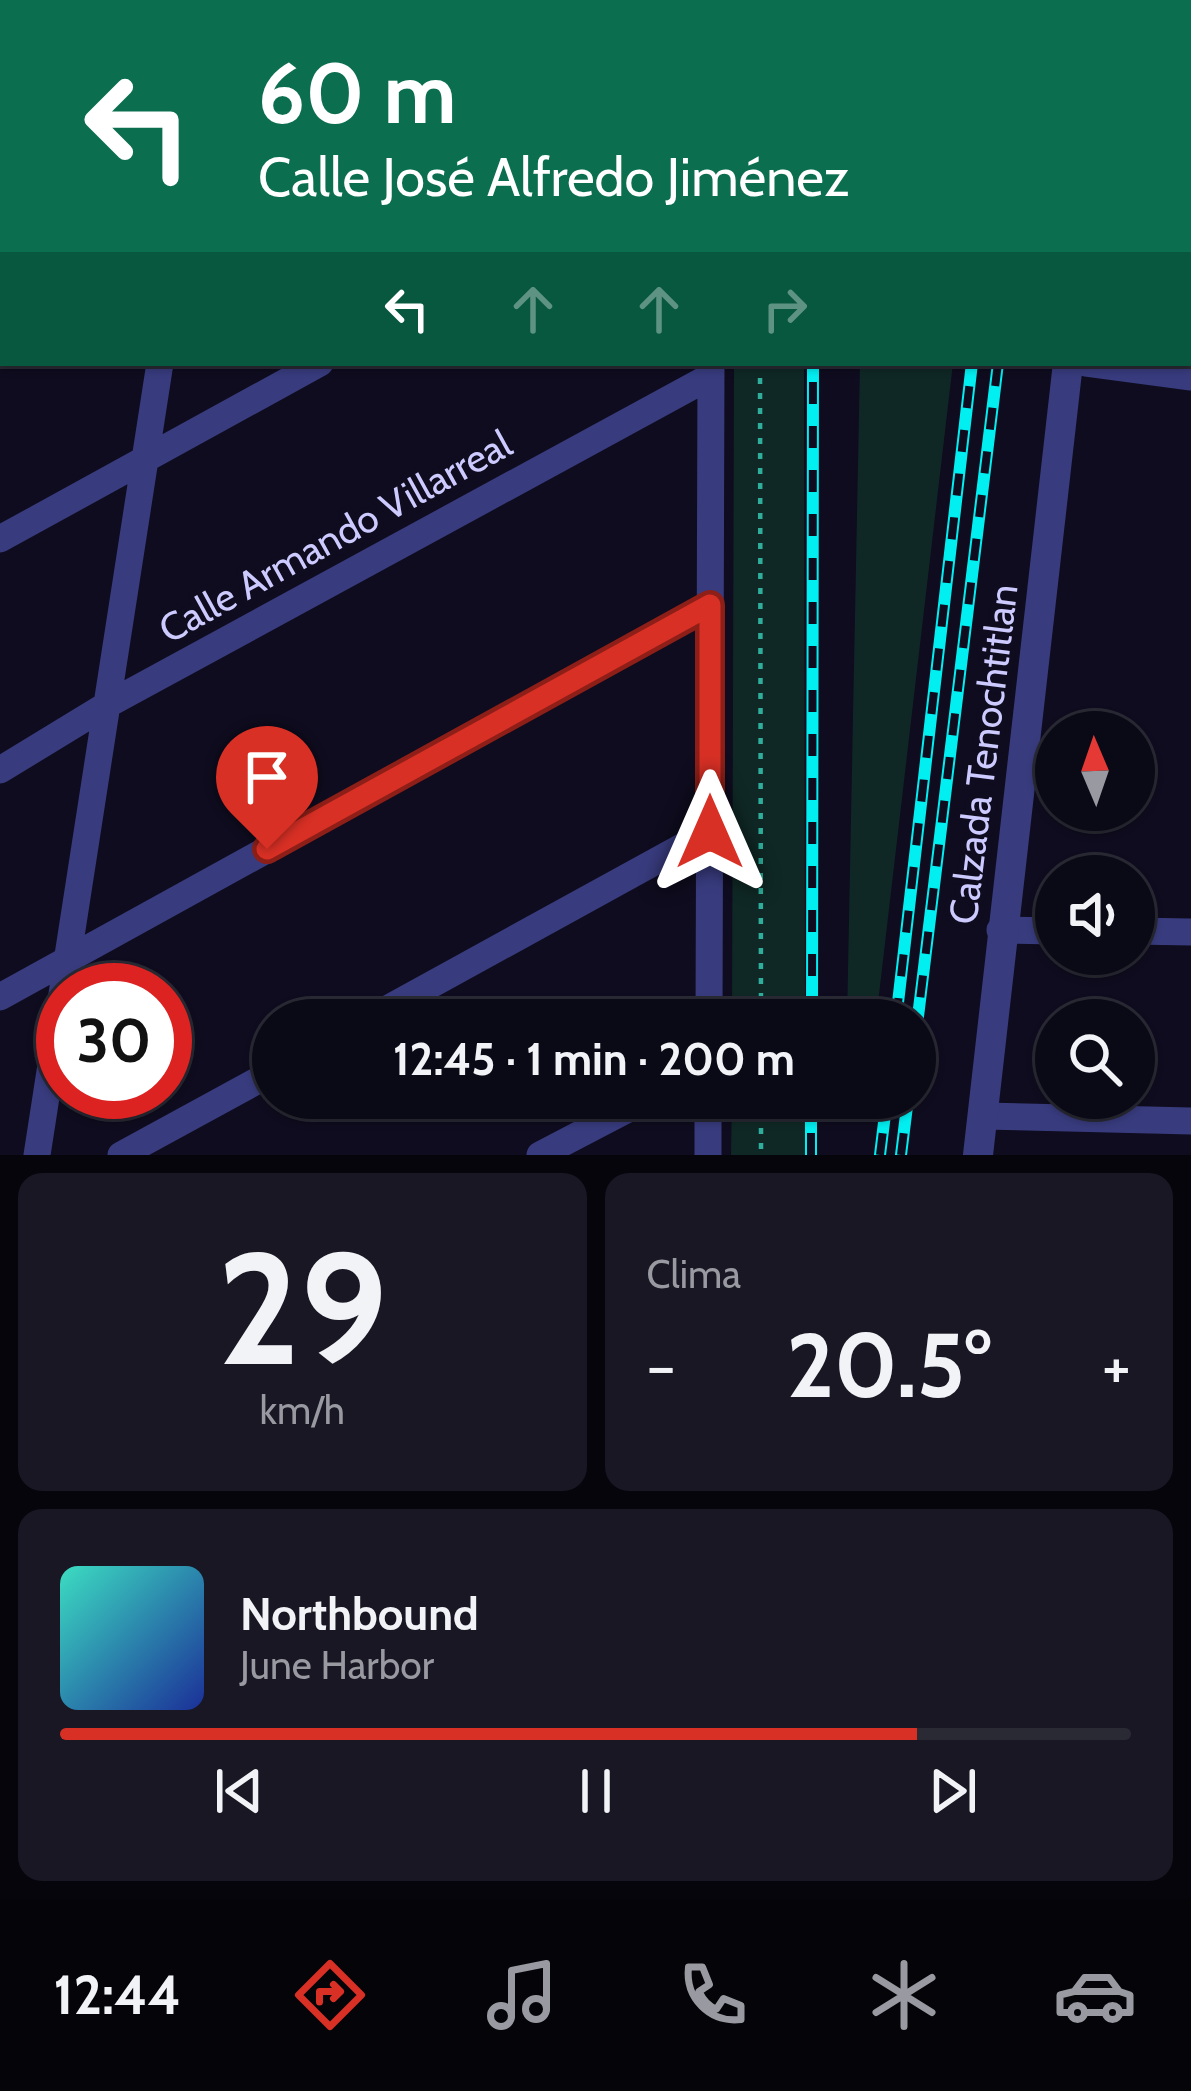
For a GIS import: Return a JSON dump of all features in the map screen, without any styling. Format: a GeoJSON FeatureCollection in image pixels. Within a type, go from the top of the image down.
{"type":"FeatureCollection","features":[{"type":"Feature","properties":{"kind":"street"},"geometry":{"type":"LineString","coordinates":[[38,1155],[160,366]]}},
{"type":"Feature","properties":{"kind":"street"},"geometry":{"type":"LineString","coordinates":[[0,539],[315,366]]}},
{"type":"Feature","properties":{"kind":"street","name":"Calzada Tenochtitlan"},"geometry":{"type":"LineString","coordinates":[[978,1155],[1068,366]]}},
{"type":"Feature","properties":{"kind":"street"},"geometry":{"type":"LineString","coordinates":[[1109,366],[1191,376]]}},
{"type":"Feature","properties":{"kind":"street"},"geometry":{"type":"LineString","coordinates":[[709,999],[711,370]]}},
{"type":"Feature","properties":{"kind":"street","name":"Calle Armando Villarreal"},"geometry":{"type":"LineString","coordinates":[[0,770],[106,706],[711,370]]}},
{"type":"Feature","properties":{"kind":"street"},"geometry":{"type":"LineString","coordinates":[[0,997],[710,605]]}},
{"type":"Feature","properties":{"kind":"street"},"geometry":{"type":"LineString","coordinates":[[406,999],[710,832]]}},
{"type":"Feature","properties":{"kind":"street"},"geometry":{"type":"LineString","coordinates":[[1000,930],[1035,931]]}},
{"type":"Feature","properties":{"kind":"street"},"geometry":{"type":"LineString","coordinates":[[1155,931],[1191,932]]}},
{"type":"Feature","properties":{"kind":"street"},"geometry":{"type":"LineString","coordinates":[[121,1155],[252,1083]]}},
{"type":"Feature","properties":{"kind":"street"},"geometry":{"type":"LineString","coordinates":[[983,1116],[1191,1121]]}},
{"type":"Feature","properties":{"kind":"street"},"geometry":{"type":"LineString","coordinates":[[540,1155],[609,1119]]}},
{"type":"Feature","properties":{"kind":"street"},"geometry":{"type":"LineString","coordinates":[[708,1155],[709,1119]]}},
{"type":"Feature","properties":{"kind":"path"},"geometry":{"type":"LineString","coordinates":[[760,366],[761,999]]}},
{"type":"Feature","properties":{"kind":"path"},"geometry":{"type":"LineString","coordinates":[[761,1119],[761,1155]]}},
{"type":"Feature","properties":{"kind":"green space"},"geometry":{"type":"Polygon","coordinates":[[[734,366],[804,366],[805,999],[732,999],[734,366]]]}},
{"type":"Feature","properties":{"kind":"green space"},"geometry":{"type":"Polygon","coordinates":[[[860,366],[953,366],[878,999],[847,999],[860,366]]]}},
{"type":"Feature","properties":{"kind":"green space"},"geometry":{"type":"Polygon","coordinates":[[[732,1119],[805,1119],[805,1155],[731,1155],[732,1119]]]}},
{"type":"Feature","properties":{"kind":"railway"},"geometry":{"type":"LineString","coordinates":[[812,999],[813,366]]}},
{"type":"Feature","properties":{"kind":"railway"},"geometry":{"type":"LineString","coordinates":[[898,999],[972,366]]}},
{"type":"Feature","properties":{"kind":"railway"},"geometry":{"type":"LineString","coordinates":[[920,999],[998,366]]}},
{"type":"Feature","properties":{"kind":"railway"},"geometry":{"type":"LineString","coordinates":[[811,1119],[811,1155]]}},
{"type":"Feature","properties":{"kind":"railway"},"geometry":{"type":"LineString","coordinates":[[880,1155],[884,1119]]}},
{"type":"Feature","properties":{"kind":"railway"},"geometry":{"type":"LineString","coordinates":[[901,1155],[905,1119]]}},
{"type":"Feature","properties":{"kind":"route"},"geometry":{"type":"LineString","coordinates":[[267,849],[710,605],[710,832]]}}]}
